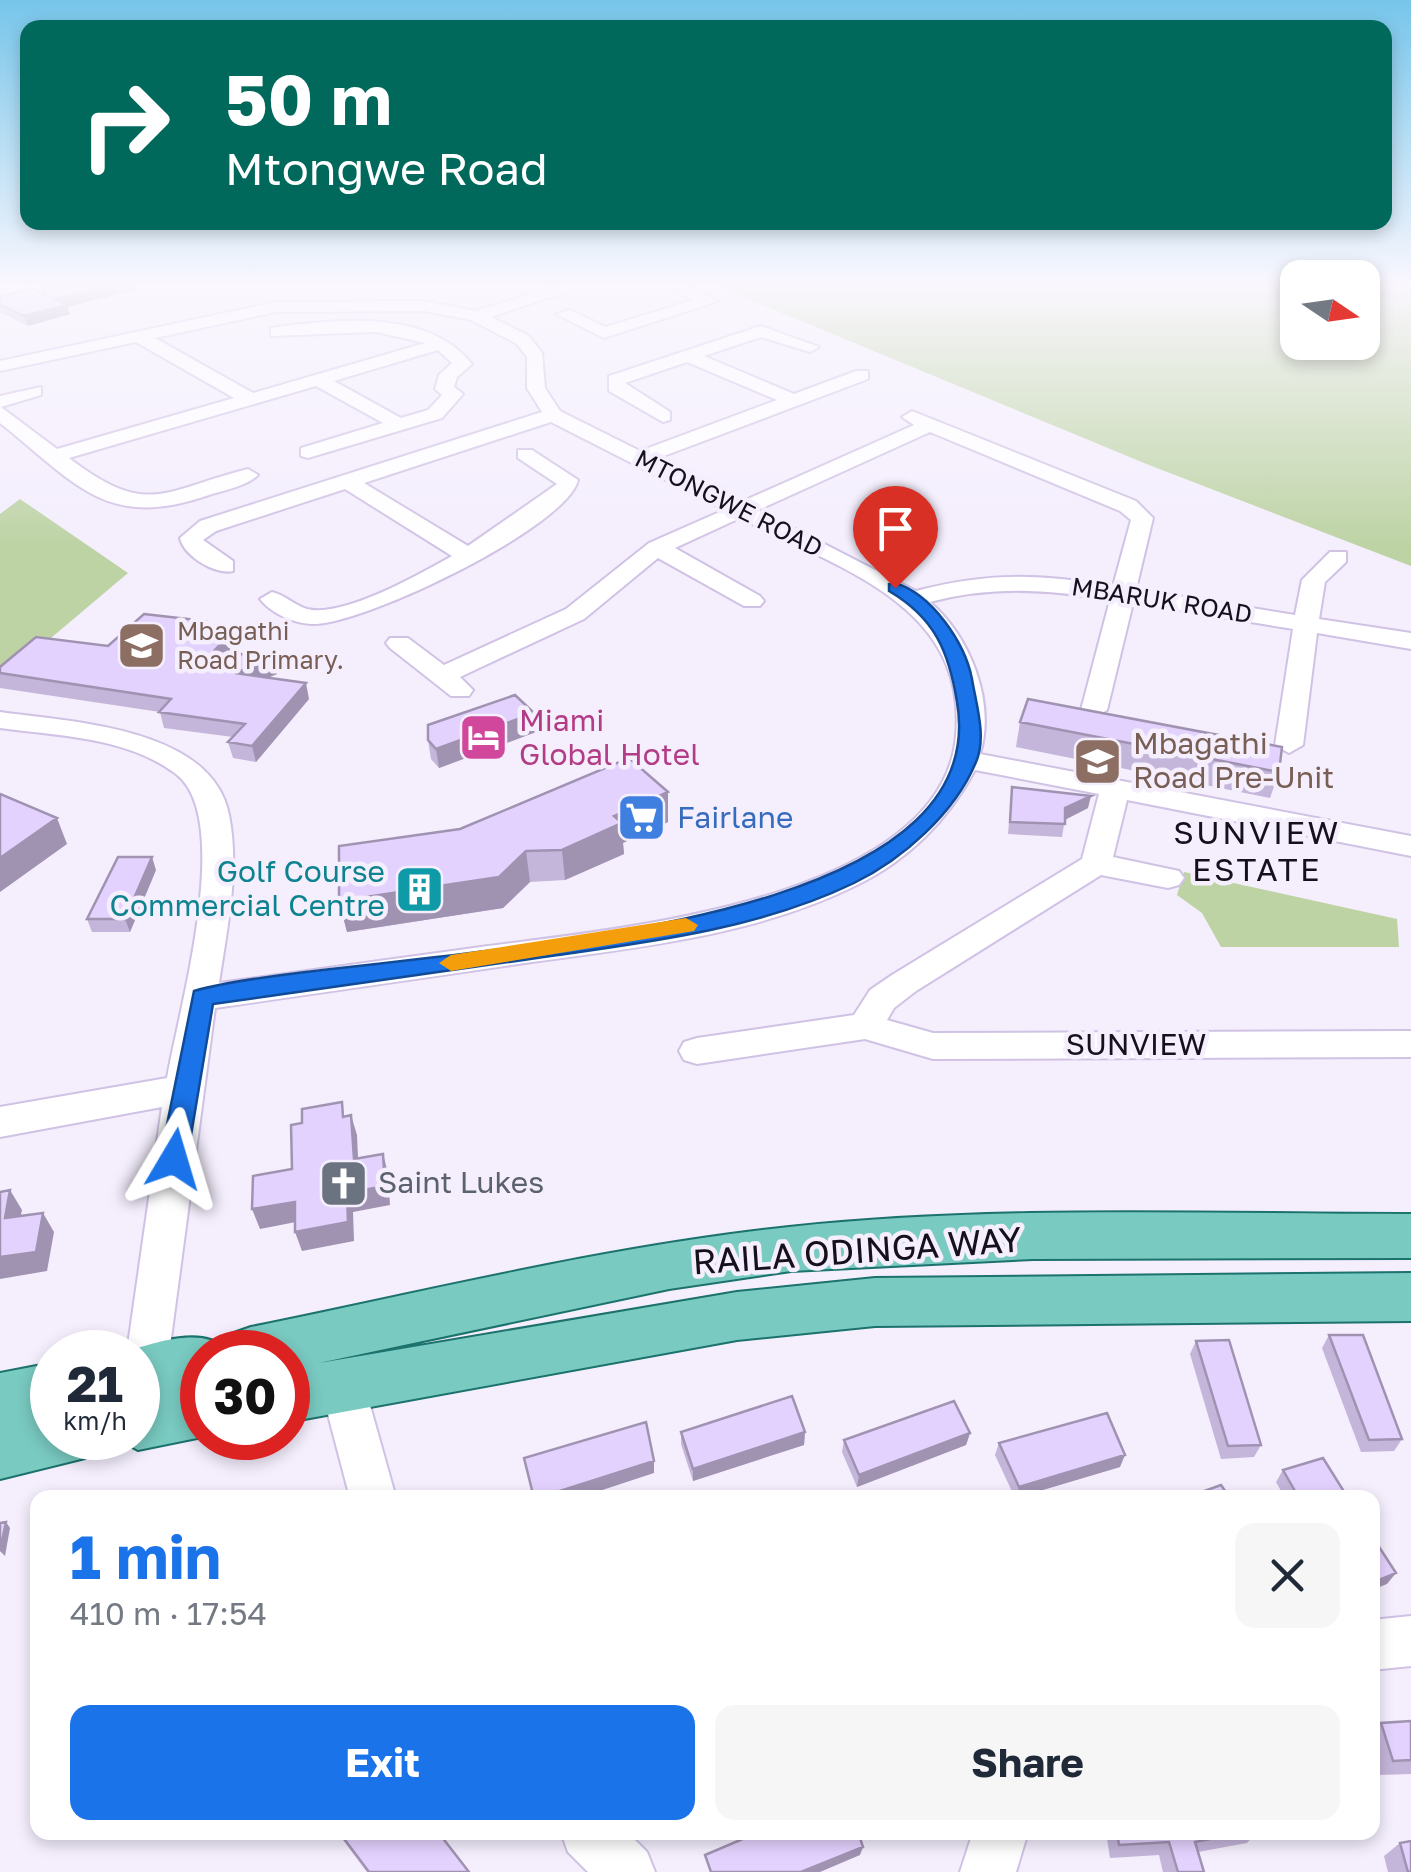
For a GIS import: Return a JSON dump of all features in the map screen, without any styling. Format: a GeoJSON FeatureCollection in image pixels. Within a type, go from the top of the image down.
{"type":"FeatureCollection","features":[{"type":"Feature","properties":{"kind":"main road","name":"RAILA ODINGA WAY"},"geometry":{"type":"LineString","coordinates":[[310,1340],[669,1266],[792,1249],[1033,1237],[1411,1236]]}},
{"type":"Feature","properties":{"kind":"main road","name":"RAILA ODINGA WAY"},"geometry":{"type":"LineString","coordinates":[[310,1390],[737,1316],[875,1302],[1411,1297]]}},
{"type":"Feature","properties":{"kind":"main road"},"geometry":{"type":"LineString","coordinates":[[0,1400],[30,1394]]}},
{"type":"Feature","properties":{"kind":"main road"},"geometry":{"type":"LineString","coordinates":[[0,1451],[30,1445]]}},
{"type":"Feature","properties":{"kind":"street"},"geometry":{"type":"LineString","coordinates":[[203,372],[250,399]]}},
{"type":"Feature","properties":{"kind":"street"},"geometry":{"type":"LineString","coordinates":[[55,456],[343,372]]}},
{"type":"Feature","properties":{"kind":"street"},"geometry":{"type":"LineString","coordinates":[[308,452],[435,414],[454,394],[444,388],[452,372]]}},
{"type":"Feature","properties":{"kind":"street"},"geometry":{"type":"LineString","coordinates":[[226,566],[192,544],[192,538],[208,526],[553,415],[536,388],[536,372]]}},
{"type":"Feature","properties":{"kind":"street"},"geometry":{"type":"LineString","coordinates":[[639,372],[616,380],[616,387],[663,416]]}},
{"type":"Feature","properties":{"kind":"street"},"geometry":{"type":"LineString","coordinates":[[726,372],[791,400]]}},
{"type":"Feature","properties":{"kind":"street"},"geometry":{"type":"LineString","coordinates":[[639,458],[862,375]]}},
{"type":"Feature","properties":{"kind":"street"},"geometry":{"type":"LineString","coordinates":[[317,380],[398,424]]}},
{"type":"Feature","properties":{"kind":"street"},"geometry":{"type":"LineString","coordinates":[[0,402],[34,392]]}},
{"type":"Feature","properties":{"kind":"street"},"geometry":{"type":"LineString","coordinates":[[0,413],[55,456],[118,497],[142,504],[248,475]]}},
{"type":"Feature","properties":{"kind":"street"},"geometry":{"type":"LineString","coordinates":[[904,414],[1135,510],[1142,530],[1094,710]]}},
{"type":"Feature","properties":{"kind":"street","name":"MTONGWE ROAD"},"geometry":{"type":"LineString","coordinates":[[553,415],[914,599],[958,654],[970,700],[968,760]]}},
{"type":"Feature","properties":{"kind":"street"},"geometry":{"type":"LineString","coordinates":[[399,643],[451,682],[574,614],[658,548],[929,425]]}},
{"type":"Feature","properties":{"kind":"street"},"geometry":{"type":"LineString","coordinates":[[272,599],[303,616],[330,616],[470,557],[567,486],[568,480],[561,474],[525,454]]}},
{"type":"Feature","properties":{"kind":"street"},"geometry":{"type":"LineString","coordinates":[[347,481],[470,557]]}},
{"type":"Feature","properties":{"kind":"street"},"geometry":{"type":"LineString","coordinates":[[658,548],[752,601]]}},
{"type":"Feature","properties":{"kind":"street"},"geometry":{"type":"LineString","coordinates":[[1290,745],[1304,623],[1314,580],[1338,557]]}},
{"type":"Feature","properties":{"kind":"street","name":"MBARUK ROAD"},"geometry":{"type":"LineString","coordinates":[[914,599],[949,588],[1022,580],[1126,592],[1411,641]]}},
{"type":"Feature","properties":{"kind":"street"},"geometry":{"type":"LineString","coordinates":[[0,720],[122,740],[166,755],[206,788],[216,825],[203,997],[183,1089],[149,1330]]}},
{"type":"Feature","properties":{"kind":"street"},"geometry":{"type":"LineString","coordinates":[[203,997],[619,938],[797,899],[849,877],[919,826],[968,760],[1411,846]]}},
{"type":"Feature","properties":{"kind":"street"},"geometry":{"type":"LineString","coordinates":[[1096,864],[1115,789]]}},
{"type":"Feature","properties":{"kind":"street"},"geometry":{"type":"LineString","coordinates":[[865,1026],[882,999],[904,983],[1096,864],[1168,878]]}},
{"type":"Feature","properties":{"kind":"street","name":"SUNVIEW"},"geometry":{"type":"LineString","coordinates":[[697,1052],[865,1026],[933,1046],[1411,1044]]}},
{"type":"Feature","properties":{"kind":"street"},"geometry":{"type":"LineString","coordinates":[[0,1122],[183,1089]]}},
{"type":"Feature","properties":{"kind":"street"},"geometry":{"type":"LineString","coordinates":[[342,1384],[371,1490]]}},
{"type":"Feature","properties":{"kind":"street"},"geometry":{"type":"LineString","coordinates":[[1380,1644],[1411,1641]]}},
{"type":"Feature","properties":{"kind":"street"},"geometry":{"type":"LineString","coordinates":[[596,1840],[627,1872]]}},
{"type":"Feature","properties":{"kind":"street"},"geometry":{"type":"LineString","coordinates":[[988,1872],[998,1840]]}},
{"type":"Feature","properties":{"kind":"green space"},"geometry":{"type":"Polygon","coordinates":[[[925,372],[1411,372],[1411,566],[1149,465],[925,372]]]}},
{"type":"Feature","properties":{"kind":"green space"},"geometry":{"type":"Polygon","coordinates":[[[20,499],[128,573],[0,681],[0,514],[20,499]]]}},
{"type":"Feature","properties":{"kind":"green space"},"geometry":{"type":"Polygon","coordinates":[[[1184,872],[1397,919],[1399,947],[1221,947],[1202,913],[1177,895],[1184,872]]]}},
{"type":"Feature","properties":{"kind":"building"},"geometry":{"type":"Polygon","coordinates":[[[144,614],[205,621],[195,631],[229,635],[215,650],[273,659],[235,673],[306,683],[252,746],[228,742],[245,724],[159,712],[171,699],[0,673],[0,667],[36,637],[108,646],[144,614]]]}},
{"type":"Feature","properties":{"kind":"building"},"geometry":{"type":"Polygon","coordinates":[[[515,695],[534,713],[436,749],[428,740],[428,725],[515,695]]]}},
{"type":"Feature","properties":{"kind":"building"},"geometry":{"type":"Polygon","coordinates":[[[1028,699],[1282,747],[1279,772],[1020,722],[1028,699]]]}},
{"type":"Feature","properties":{"kind":"building"},"geometry":{"type":"Polygon","coordinates":[[[629,758],[668,792],[614,816],[622,823],[562,850],[526,851],[499,877],[339,901],[339,846],[460,829],[629,758]]]}},
{"type":"Feature","properties":{"kind":"building"},"geometry":{"type":"Polygon","coordinates":[[[1012,787],[1091,796],[1065,808],[1065,824],[1010,822],[1012,787]]]}},
{"type":"Feature","properties":{"kind":"building"},"geometry":{"type":"Polygon","coordinates":[[[0,794],[57,818],[0,858],[0,794]]]}},
{"type":"Feature","properties":{"kind":"building"},"geometry":{"type":"Polygon","coordinates":[[[118,857],[152,857],[125,919],[87,919],[118,857]]]}},
{"type":"Feature","properties":{"kind":"building","name":"Saint Lukes"},"geometry":{"type":"Polygon","coordinates":[[[342,1102],[343,1117],[351,1115],[354,1159],[383,1154],[385,1186],[347,1193],[348,1222],[295,1232],[295,1202],[252,1209],[253,1176],[292,1169],[291,1125],[302,1123],[302,1109],[342,1102]]]}},
{"type":"Feature","properties":{"kind":"building"},"geometry":{"type":"Polygon","coordinates":[[[10,1190],[5,1218],[43,1213],[36,1252],[0,1257],[0,1192],[10,1190]]]}},
{"type":"Feature","properties":{"kind":"building"},"geometry":{"type":"Polygon","coordinates":[[[1329,1335],[1363,1335],[1402,1439],[1369,1440],[1329,1335]]]}},
{"type":"Feature","properties":{"kind":"building"},"geometry":{"type":"Polygon","coordinates":[[[1229,1340],[1261,1445],[1228,1446],[1196,1341],[1229,1340]]]}},
{"type":"Feature","properties":{"kind":"building"},"geometry":{"type":"Polygon","coordinates":[[[792,1396],[805,1432],[693,1469],[681,1432],[792,1396]]]}},
{"type":"Feature","properties":{"kind":"building"},"geometry":{"type":"Polygon","coordinates":[[[954,1401],[970,1433],[859,1475],[844,1440],[954,1401]]]}},
{"type":"Feature","properties":{"kind":"building"},"geometry":{"type":"Polygon","coordinates":[[[1107,1413],[1125,1455],[1019,1487],[999,1443],[1107,1413]]]}},
{"type":"Feature","properties":{"kind":"building"},"geometry":{"type":"Polygon","coordinates":[[[646,1422],[654,1461],[563,1490],[532,1490],[524,1458],[646,1422]]]}},
{"type":"Feature","properties":{"kind":"building"},"geometry":{"type":"Polygon","coordinates":[[[1323,1458],[1343,1490],[1294,1490],[1283,1470],[1323,1458]]]}},
{"type":"Feature","properties":{"kind":"building"},"geometry":{"type":"Polygon","coordinates":[[[6,1522],[0,1551],[0,1523],[6,1522]]]}},
{"type":"Feature","properties":{"kind":"building"},"geometry":{"type":"Polygon","coordinates":[[[1380,1548],[1396,1573],[1380,1580],[1380,1548]]]}},
{"type":"Feature","properties":{"kind":"building"},"geometry":{"type":"Polygon","coordinates":[[[1411,1721],[1411,1760],[1393,1761],[1381,1723],[1411,1721]]]}},
{"type":"Feature","properties":{"kind":"building"},"geometry":{"type":"Polygon","coordinates":[[[345,1840],[444,1840],[469,1872],[369,1872],[345,1840]]]}},
{"type":"Feature","properties":{"kind":"building"},"geometry":{"type":"Polygon","coordinates":[[[740,1840],[861,1840],[863,1847],[801,1872],[711,1872],[705,1855],[740,1840]]]}},
{"type":"Feature","properties":{"kind":"building"},"geometry":{"type":"Polygon","coordinates":[[[1118,1840],[1205,1840],[1195,1842],[1204,1872],[1178,1872],[1169,1842],[1119,1845],[1118,1840]]]}},
{"type":"Feature","properties":{"kind":"building"},"geometry":{"type":"Polygon","coordinates":[[[1411,1841],[1411,1872],[1408,1872],[1400,1843],[1411,1841]]]}},
{"type":"Feature","properties":{"kind":"slow traffic"},"geometry":{"type":"LineString","coordinates":[[451,963],[686,925]]}},
{"type":"Feature","properties":{"kind":"place","name":"Mbagathi Road Primary."},"geometry":{"type":"Point","coordinates":[142,645]}},
{"type":"Feature","properties":{"kind":"place","name":"Miami Global Hotel"},"geometry":{"type":"Point","coordinates":[484,738]}},
{"type":"Feature","properties":{"kind":"place","name":"Mbagathi Road Pre-Unit"},"geometry":{"type":"Point","coordinates":[1098,761]}},
{"type":"Feature","properties":{"kind":"place","name":"Fairlane"},"geometry":{"type":"Point","coordinates":[642,818]}},
{"type":"Feature","properties":{"kind":"place","name":"Golf Course Commercial Centre"},"geometry":{"type":"Point","coordinates":[420,889]}},
{"type":"Feature","properties":{"kind":"place","name":"Saint Lukes"},"geometry":{"type":"Point","coordinates":[343,1183]}},
{"type":"Feature","properties":{"kind":"district","name":"SUNVIEW ESTATE"},"geometry":{"type":"Point","coordinates":[1257,852]}},
{"type":"Feature","properties":{"kind":"route"},"geometry":{"type":"LineString","coordinates":[[174,1159],[183,1089],[203,997],[619,938],[729,918],[797,899],[849,877],[886,853],[919,826],[944,797],[968,760],[971,726],[970,700],[958,654],[929,614],[895,588]]}}]}
